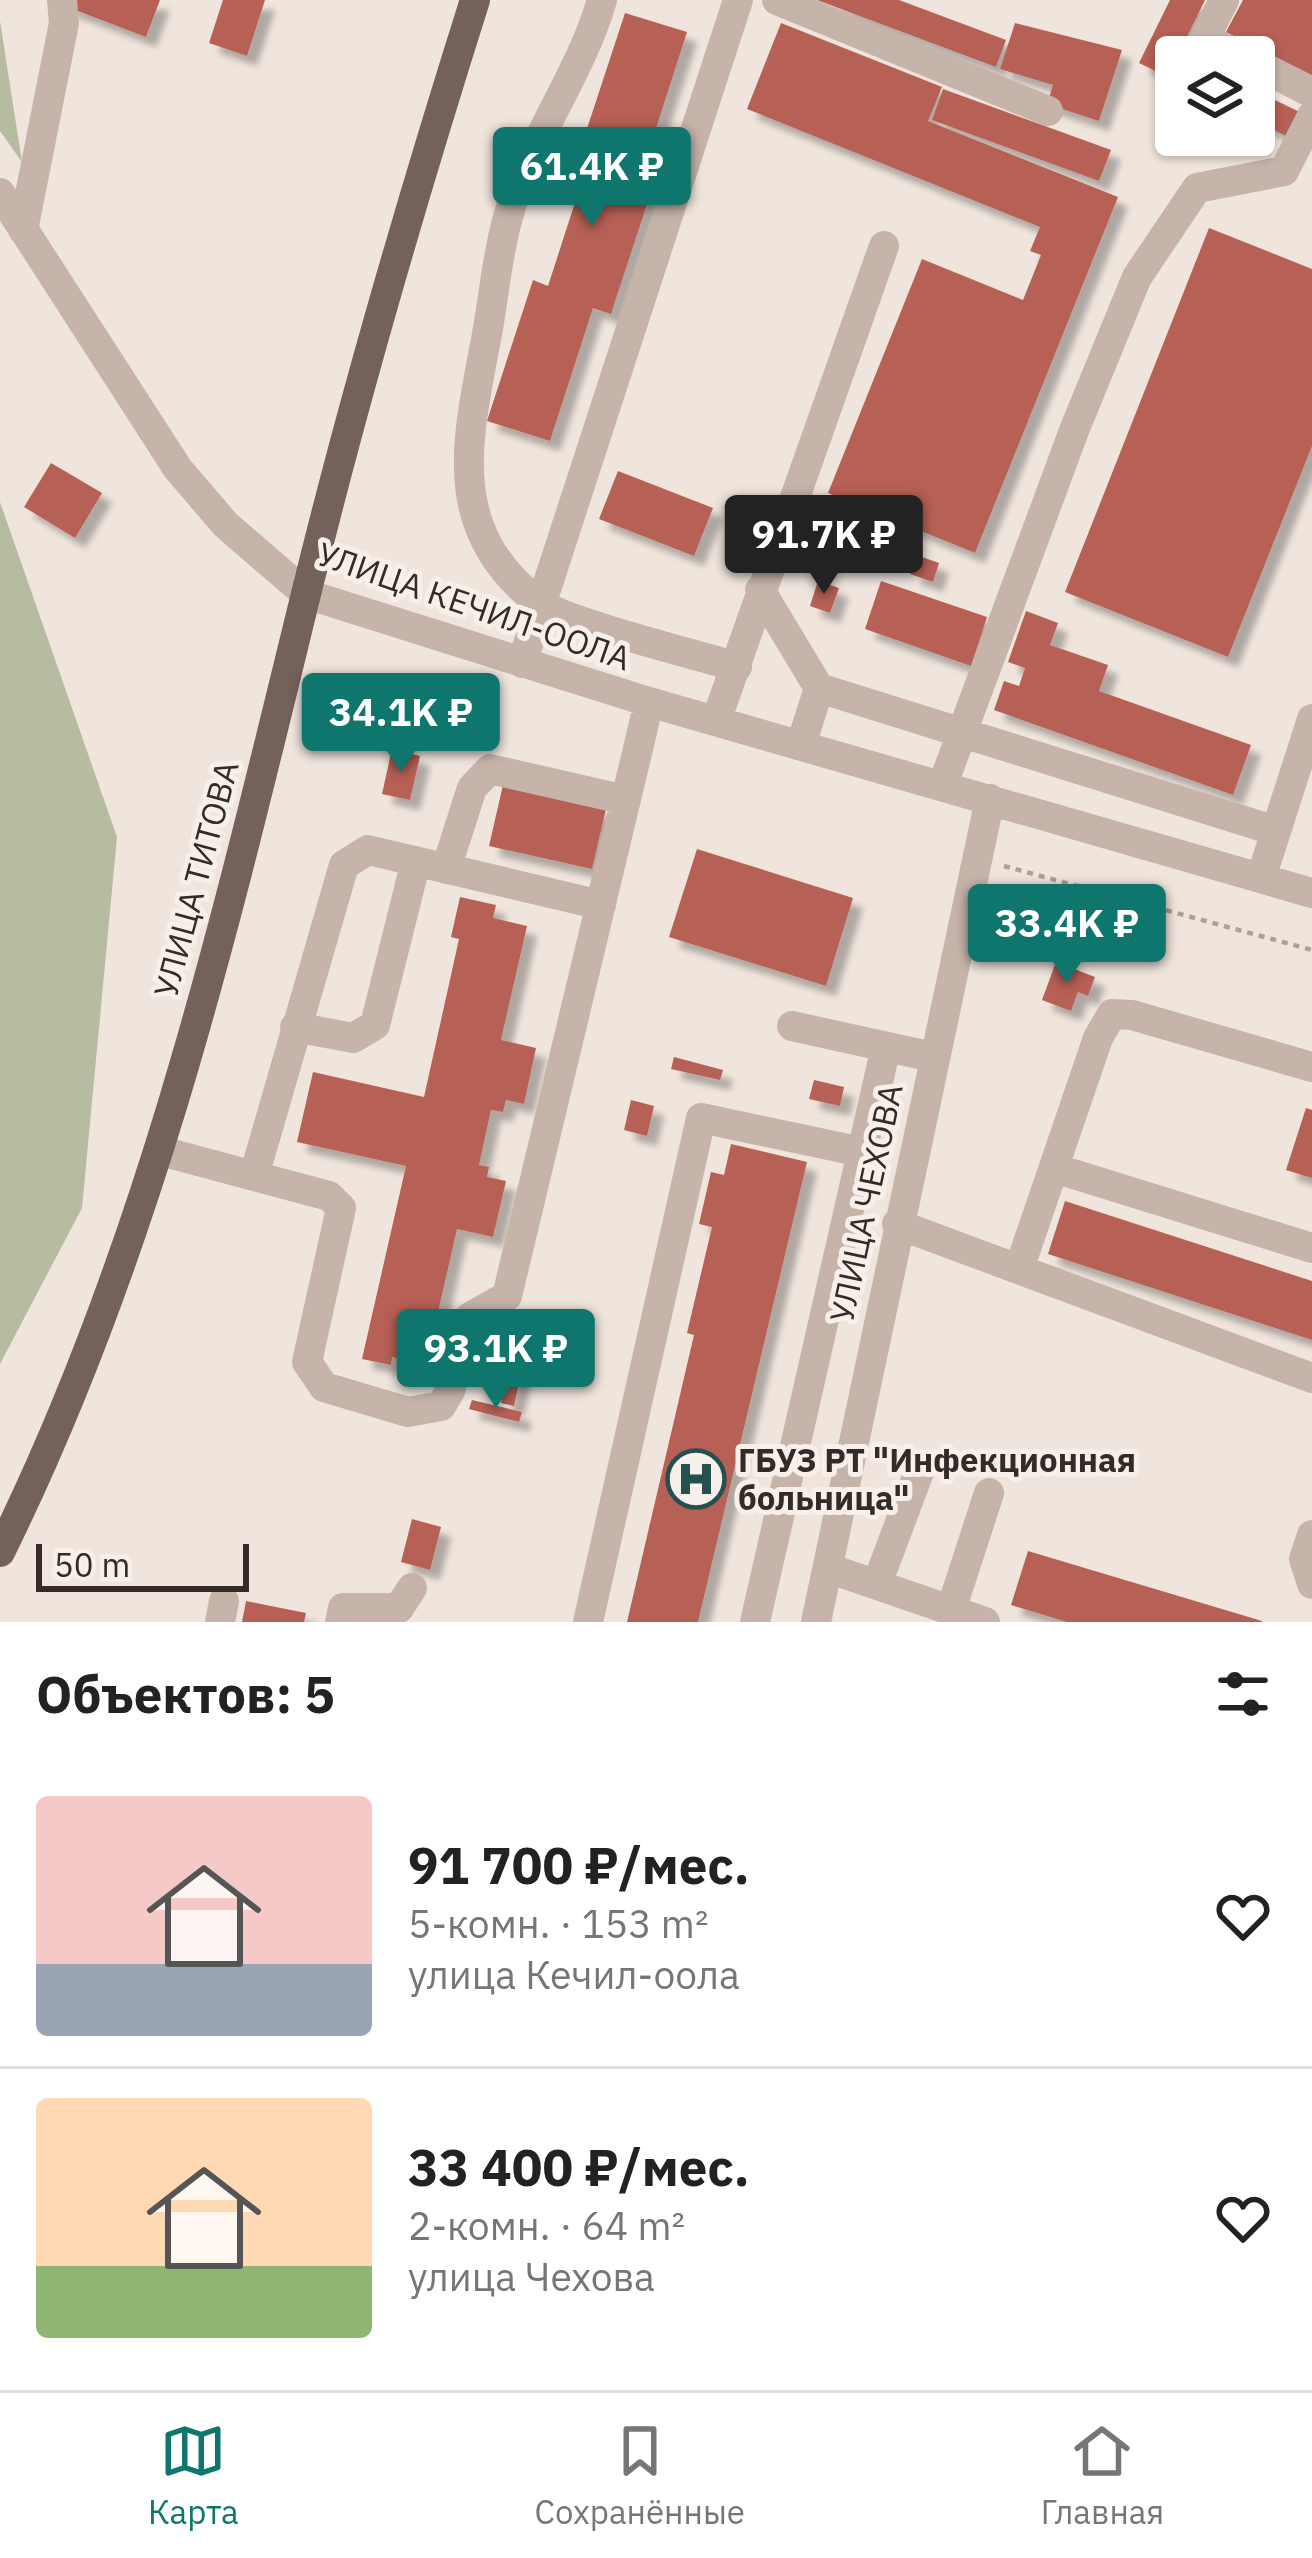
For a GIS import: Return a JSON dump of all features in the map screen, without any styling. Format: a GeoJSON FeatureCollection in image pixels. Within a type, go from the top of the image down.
{"type":"FeatureCollection","features":[{"type":"Feature","properties":{"kind":"main road","name":"УЛИЦА ТИТОВА"},"geometry":{"type":"LineString","coordinates":[[0,1552],[105,1317],[161,1151],[407,213],[475,0]]}},
{"type":"Feature","properties":{"kind":"street"},"geometry":{"type":"LineString","coordinates":[[23,230],[64,22],[62,0]]}},
{"type":"Feature","properties":{"kind":"street"},"geometry":{"type":"LineString","coordinates":[[602,0],[587,51],[508,216],[469,433],[467,487],[476,525],[502,568],[541,605],[737,668]]}},
{"type":"Feature","properties":{"kind":"street"},"geometry":{"type":"LineString","coordinates":[[522,663],[738,0]]}},
{"type":"Feature","properties":{"kind":"street"},"geometry":{"type":"LineString","coordinates":[[777,0],[1048,111]]}},
{"type":"Feature","properties":{"kind":"street"},"geometry":{"type":"LineString","coordinates":[[1206,36],[1224,0]]}},
{"type":"Feature","properties":{"kind":"street"},"geometry":{"type":"LineString","coordinates":[[1275,74],[1312,93]]}},
{"type":"Feature","properties":{"kind":"street"},"geometry":{"type":"LineString","coordinates":[[943,784],[1138,277],[1197,188],[1284,171],[1312,116]]}},
{"type":"Feature","properties":{"kind":"street","name":"УЛИЦА КЕЧИЛ-ООЛА"},"geometry":{"type":"LineString","coordinates":[[0,193],[178,470],[226,525],[306,594],[649,702],[1312,893]]}},
{"type":"Feature","properties":{"kind":"street"},"geometry":{"type":"LineString","coordinates":[[716,721],[884,246]]}},
{"type":"Feature","properties":{"kind":"street"},"geometry":{"type":"LineString","coordinates":[[760,590],[819,688],[1276,830]]}},
{"type":"Feature","properties":{"kind":"street"},"geometry":{"type":"LineString","coordinates":[[801,745],[819,688]]}},
{"type":"Feature","properties":{"kind":"street"},"geometry":{"type":"LineString","coordinates":[[161,1151],[329,1196],[341,1208],[307,1362],[315,1381],[336,1394],[408,1412],[441,1406],[451,1391],[470,1317],[507,1296],[649,702]]}},
{"type":"Feature","properties":{"kind":"street"},"geometry":{"type":"LineString","coordinates":[[1261,878],[1312,719]]}},
{"type":"Feature","properties":{"kind":"street"},"geometry":{"type":"LineString","coordinates":[[446,869],[472,788],[490,769],[626,800]]}},
{"type":"Feature","properties":{"kind":"street","name":"УЛИЦА ЧЕХОВА"},"geometry":{"type":"LineString","coordinates":[[816,1622],[990,799]]}},
{"type":"Feature","properties":{"kind":"street"},"geometry":{"type":"LineString","coordinates":[[254,1176],[344,865],[368,850],[601,905]]}},
{"type":"Feature","properties":{"kind":"street"},"geometry":{"type":"LineString","coordinates":[[295,1028],[352,1038],[375,1025],[416,861]]}},
{"type":"Feature","properties":{"kind":"street"},"geometry":{"type":"LineString","coordinates":[[1019,1269],[1112,1014],[1132,1015],[1312,1067]]}},
{"type":"Feature","properties":{"kind":"street"},"geometry":{"type":"LineString","coordinates":[[792,1026],[933,1057]]}},
{"type":"Feature","properties":{"kind":"street"},"geometry":{"type":"LineString","coordinates":[[755,1622],[886,1047]]}},
{"type":"Feature","properties":{"kind":"street"},"geometry":{"type":"LineString","coordinates":[[588,1622],[701,1118],[862,1152]]}},
{"type":"Feature","properties":{"kind":"street"},"geometry":{"type":"LineString","coordinates":[[1054,1168],[1312,1248]]}},
{"type":"Feature","properties":{"kind":"street"},"geometry":{"type":"LineString","coordinates":[[897,1224],[1312,1378]]}},
{"type":"Feature","properties":{"kind":"street"},"geometry":{"type":"LineString","coordinates":[[796,1441],[851,1452]]}},
{"type":"Feature","properties":{"kind":"street"},"geometry":{"type":"LineString","coordinates":[[877,1584],[920,1472]]}},
{"type":"Feature","properties":{"kind":"street"},"geometry":{"type":"LineString","coordinates":[[951,1610],[989,1493]]}},
{"type":"Feature","properties":{"kind":"street"},"geometry":{"type":"LineString","coordinates":[[1312,1535],[1304,1559],[1312,1584]]}},
{"type":"Feature","properties":{"kind":"street"},"geometry":{"type":"LineString","coordinates":[[827,1568],[985,1622]]}},
{"type":"Feature","properties":{"kind":"street"},"geometry":{"type":"LineString","coordinates":[[340,1622],[343,1608],[399,1608],[412,1588]]}},
{"type":"Feature","properties":{"kind":"path"},"geometry":{"type":"LineString","coordinates":[[976,859],[1312,950]]}},
{"type":"Feature","properties":{"kind":"green space"},"geometry":{"type":"Polygon","coordinates":[[[0,21],[22,162],[0,131],[0,21]]]}},
{"type":"Feature","properties":{"kind":"green space"},"geometry":{"type":"Polygon","coordinates":[[[0,502],[117,837],[82,1208],[0,1364],[0,502]]]}},
{"type":"Feature","properties":{"kind":"building"},"geometry":{"type":"Polygon","coordinates":[[[49,0],[160,0],[146,37],[49,0]]]}},
{"type":"Feature","properties":{"kind":"building"},"geometry":{"type":"Polygon","coordinates":[[[223,0],[265,0],[247,56],[209,43],[223,0]]]}},
{"type":"Feature","properties":{"kind":"building"},"geometry":{"type":"Polygon","coordinates":[[[817,0],[899,0],[1006,40],[996,67],[817,0]]]}},
{"type":"Feature","properties":{"kind":"building"},"geometry":{"type":"Polygon","coordinates":[[[1170,0],[1205,0],[1187,36],[1155,36],[1155,71],[1139,63],[1170,0]]]}},
{"type":"Feature","properties":{"kind":"building"},"geometry":{"type":"Polygon","coordinates":[[[1243,0],[1312,0],[1312,75],[1275,56],[1275,36],[1226,32],[1243,0]]]}},
{"type":"Feature","properties":{"kind":"building"},"geometry":{"type":"Polygon","coordinates":[[[625,13],[687,32],[644,166],[658,171],[611,314],[593,308],[550,441],[487,421],[533,280],[548,286],[591,153],[580,150],[625,13]]]}},
{"type":"Feature","properties":{"kind":"building"},"geometry":{"type":"Polygon","coordinates":[[[781,23],[942,87],[928,121],[1118,197],[975,553],[828,493],[922,259],[1023,300],[1041,255],[1030,251],[1040,227],[747,109],[781,23]]]}},
{"type":"Feature","properties":{"kind":"building"},"geometry":{"type":"Polygon","coordinates":[[[1015,23],[1122,50],[1099,121],[1047,104],[1053,85],[1000,69],[1015,23]]]}},
{"type":"Feature","properties":{"kind":"building"},"geometry":{"type":"Polygon","coordinates":[[[943,89],[1111,150],[1099,181],[932,120],[943,89]]]}},
{"type":"Feature","properties":{"kind":"building"},"geometry":{"type":"Polygon","coordinates":[[[1275,100],[1306,115],[1294,140],[1275,130],[1275,100]]]}},
{"type":"Feature","properties":{"kind":"building"},"geometry":{"type":"Polygon","coordinates":[[[1209,228],[1312,269],[1312,446],[1228,657],[1065,592],[1209,228]]]}},
{"type":"Feature","properties":{"kind":"building"},"geometry":{"type":"Polygon","coordinates":[[[51,463],[102,493],[75,538],[24,507],[51,463]]]}},
{"type":"Feature","properties":{"kind":"building"},"geometry":{"type":"Polygon","coordinates":[[[618,471],[713,508],[694,556],[599,519],[618,471]]]}},
{"type":"Feature","properties":{"kind":"building"},"geometry":{"type":"Polygon","coordinates":[[[916,555],[939,563],[933,582],[910,574],[916,555]]]}},
{"type":"Feature","properties":{"kind":"building"},"geometry":{"type":"Polygon","coordinates":[[[818,581],[839,588],[830,613],[810,606],[818,581]]]}},
{"type":"Feature","properties":{"kind":"building"},"geometry":{"type":"Polygon","coordinates":[[[881,581],[987,617],[971,666],[865,629],[881,581]]]}},
{"type":"Feature","properties":{"kind":"building"},"geometry":{"type":"Polygon","coordinates":[[[1026,611],[1058,623],[1050,645],[1108,665],[1099,691],[1251,745],[1233,795],[994,710],[1004,681],[1019,686],[1025,668],[1008,662],[1026,611]]]}},
{"type":"Feature","properties":{"kind":"building"},"geometry":{"type":"Polygon","coordinates":[[[392,749],[420,756],[410,800],[382,794],[392,749]]]}},
{"type":"Feature","properties":{"kind":"building"},"geometry":{"type":"Polygon","coordinates":[[[503,785],[606,809],[592,869],[489,846],[503,785]]]}},
{"type":"Feature","properties":{"kind":"building"},"geometry":{"type":"Polygon","coordinates":[[[697,849],[853,898],[826,986],[669,937],[697,849]]]}},
{"type":"Feature","properties":{"kind":"building"},"geometry":{"type":"Polygon","coordinates":[[[460,897],[496,905],[493,918],[527,926],[501,1040],[536,1048],[524,1104],[506,1100],[503,1112],[491,1110],[479,1165],[489,1167],[487,1177],[506,1181],[493,1237],[457,1229],[426,1365],[392,1357],[391,1365],[362,1359],[406,1166],[297,1142],[313,1072],[424,1097],[459,939],[451,937],[460,897]]]}},
{"type":"Feature","properties":{"kind":"building"},"geometry":{"type":"Polygon","coordinates":[[[1056,962],[1095,977],[1088,996],[1078,992],[1071,1011],[1042,1000],[1056,962]]]}},
{"type":"Feature","properties":{"kind":"building"},"geometry":{"type":"Polygon","coordinates":[[[674,1057],[723,1070],[720,1080],[671,1069],[674,1057]]]}},
{"type":"Feature","properties":{"kind":"building"},"geometry":{"type":"Polygon","coordinates":[[[814,1080],[844,1087],[840,1106],[809,1099],[814,1080]]]}},
{"type":"Feature","properties":{"kind":"building"},"geometry":{"type":"Polygon","coordinates":[[[631,1100],[654,1106],[647,1136],[624,1130],[631,1100]]]}},
{"type":"Feature","properties":{"kind":"building"},"geometry":{"type":"Polygon","coordinates":[[[1306,1108],[1312,1110],[1312,1178],[1286,1170],[1306,1108]]]}},
{"type":"Feature","properties":{"kind":"building","name":"ГБУЗ РТ \"Инфекционная больница\""},"geometry":{"type":"Polygon","coordinates":[[[731,1144],[807,1162],[698,1622],[627,1622],[694,1335],[687,1333],[712,1227],[699,1224],[711,1172],[724,1175],[731,1144]]]}},
{"type":"Feature","properties":{"kind":"building"},"geometry":{"type":"Polygon","coordinates":[[[1065,1201],[1312,1281],[1312,1340],[1048,1254],[1065,1201]]]}},
{"type":"Feature","properties":{"kind":"building"},"geometry":{"type":"Polygon","coordinates":[[[512,1353],[525,1356],[514,1406],[501,1403],[512,1353]]]}},
{"type":"Feature","properties":{"kind":"building"},"geometry":{"type":"Polygon","coordinates":[[[472,1400],[522,1412],[519,1422],[469,1409],[472,1400]]]}},
{"type":"Feature","properties":{"kind":"building"},"geometry":{"type":"Polygon","coordinates":[[[412,1519],[441,1527],[430,1570],[401,1562],[412,1519]]]}},
{"type":"Feature","properties":{"kind":"building"},"geometry":{"type":"Polygon","coordinates":[[[1028,1551],[1262,1622],[1067,1622],[1011,1605],[1028,1551]]]}},
{"type":"Feature","properties":{"kind":"building"},"geometry":{"type":"Polygon","coordinates":[[[246,1601],[306,1613],[304,1622],[242,1622],[246,1601]]]}},
{"type":"Feature","properties":{"kind":"place","name":"ГБУЗ РТ \"Инфекционная больница\""},"geometry":{"type":"Point","coordinates":[696,1479]}}]}
